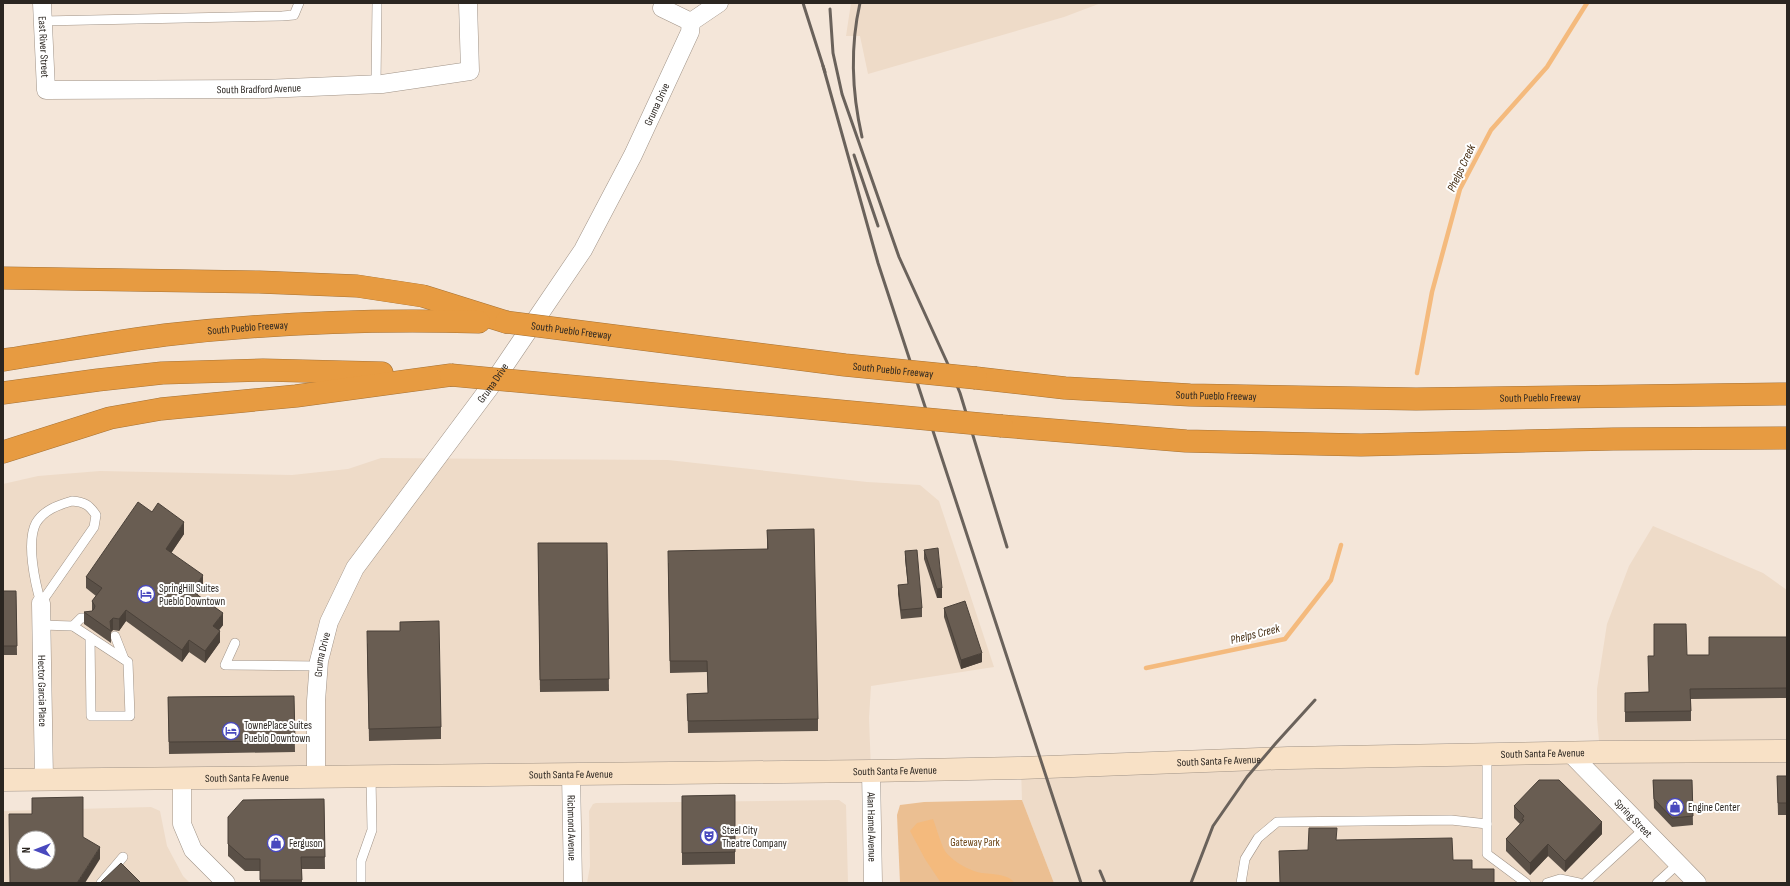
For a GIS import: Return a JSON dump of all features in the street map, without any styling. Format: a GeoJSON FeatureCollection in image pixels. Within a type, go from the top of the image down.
{"type":"FeatureCollection","features":[{"type":"Feature","properties":{"kind":"highway"},"geometry":{"type":"LineString","coordinates":[[3,278],[259,282],[357,286],[423,296],[506,322]]}},
{"type":"Feature","properties":{"kind":"highway","name":"South Pueblo Freeway"},"geometry":{"type":"LineString","coordinates":[[3,360],[164,336],[281,325],[407,320],[506,322],[845,365],[1064,388],[1190,395],[1416,399],[1787,394]]}},
{"type":"Feature","properties":{"kind":"highway"},"geometry":{"type":"LineString","coordinates":[[3,393],[162,373],[263,370],[451,375],[1002,426],[1186,441],[1361,445],[1613,439],[1787,438]]}},
{"type":"Feature","properties":{"kind":"highway"},"geometry":{"type":"LineString","coordinates":[[3,452],[110,418],[161,409],[296,396],[451,375]]}},
{"type":"Feature","properties":{"kind":"main road","name":"South Santa Fe Avenue"},"geometry":{"type":"LineString","coordinates":[[3,780],[871,771],[1021,768],[1288,758],[1787,751]]}},
{"type":"Feature","properties":{"kind":"street","name":"East River Street"},"geometry":{"type":"LineString","coordinates":[[42,3],[46,90]]}},
{"type":"Feature","properties":{"kind":"street","name":"South Bradford Avenue"},"geometry":{"type":"LineString","coordinates":[[46,90],[264,89],[376,84],[470,71],[468,3]]}},
{"type":"Feature","properties":{"kind":"street"},"geometry":{"type":"LineString","coordinates":[[662,6],[691,22],[719,3]]}},
{"type":"Feature","properties":{"kind":"street","name":"Gruma Drive"},"geometry":{"type":"LineString","coordinates":[[316,777],[316,701],[318,666],[329,622],[355,568],[490,387],[583,250],[633,155],[690,32],[691,22]]}},
{"type":"Feature","properties":{"kind":"street","name":"Hector Garcia Place"},"geometry":{"type":"LineString","coordinates":[[41,603],[44,779]]}},
{"type":"Feature","properties":{"kind":"street","name":"Spring Street"},"geometry":{"type":"LineString","coordinates":[[1570,753],[1697,883]]}},
{"type":"Feature","properties":{"kind":"street","name":"Alan Hamel Avenue"},"geometry":{"type":"LineString","coordinates":[[871,771],[873,883]]}},
{"type":"Feature","properties":{"kind":"street","name":"Richmond Avenue"},"geometry":{"type":"LineString","coordinates":[[571,774],[573,883]]}},
{"type":"Feature","properties":{"kind":"street"},"geometry":{"type":"LineString","coordinates":[[182,777],[182,824],[193,850],[226,883]]}},
{"type":"Feature","properties":{"kind":"lane"},"geometry":{"type":"LineString","coordinates":[[42,21],[294,15],[299,3]]}},
{"type":"Feature","properties":{"kind":"lane"},"geometry":{"type":"LineString","coordinates":[[376,84],[377,3]]}},
{"type":"Feature","properties":{"kind":"lane"},"geometry":{"type":"LineString","coordinates":[[72,501],[84,502],[96,515],[94,527],[41,603],[33,575],[32,542],[36,524],[46,512],[57,505],[72,501]]}},
{"type":"Feature","properties":{"kind":"lane"},"geometry":{"type":"LineString","coordinates":[[73,626],[81,618],[88,618]]}},
{"type":"Feature","properties":{"kind":"lane"},"geometry":{"type":"LineString","coordinates":[[41,625],[73,626],[90,637],[124,659],[128,662],[130,716],[91,716],[90,637]]}},
{"type":"Feature","properties":{"kind":"lane"},"geometry":{"type":"LineString","coordinates":[[115,636],[124,659]]}},
{"type":"Feature","properties":{"kind":"lane"},"geometry":{"type":"LineString","coordinates":[[235,643],[225,665],[318,666]]}},
{"type":"Feature","properties":{"kind":"lane"},"geometry":{"type":"LineString","coordinates":[[1487,755],[1487,854],[1526,883]]}},
{"type":"Feature","properties":{"kind":"lane"},"geometry":{"type":"LineString","coordinates":[[360,883],[361,861],[372,830],[371,777]]}},
{"type":"Feature","properties":{"kind":"lane"},"geometry":{"type":"LineString","coordinates":[[1241,883],[1245,859],[1258,838],[1277,822],[1451,820],[1487,824]]}},
{"type":"Feature","properties":{"kind":"lane"},"geometry":{"type":"LineString","coordinates":[[1585,883],[1644,829]]}},
{"type":"Feature","properties":{"kind":"lane"},"geometry":{"type":"LineString","coordinates":[[101,883],[123,857]]}},
{"type":"Feature","properties":{"kind":"lane"},"geometry":{"type":"LineString","coordinates":[[1657,883],[1678,864]]}},
{"type":"Feature","properties":{"kind":"lane"},"geometry":{"type":"LineString","coordinates":[[1547,883],[1560,879],[1579,883]]}},
{"type":"Feature","properties":{"kind":"shaded area"},"geometry":{"type":"Polygon","coordinates":[[[851,3],[1101,3],[1064,17],[868,74],[860,36],[846,36],[851,3]]]}},
{"type":"Feature","properties":{"kind":"shaded area"},"geometry":{"type":"Polygon","coordinates":[[[381,458],[668,460],[867,482],[920,485],[939,501],[994,667],[871,686],[869,718],[871,771],[3,780],[3,484],[38,476],[100,471],[292,475],[348,469],[381,458]]]}},
{"type":"Feature","properties":{"kind":"shaded area"},"geometry":{"type":"Polygon","coordinates":[[[1653,526],[1763,573],[1787,590],[1787,883],[1697,883],[1690,876],[1684,883],[1054,883],[1022,800],[1021,768],[1600,752],[1597,719],[1597,689],[1607,624],[1629,566],[1653,526]]]}},
{"type":"Feature","properties":{"kind":"shaded area"},"geometry":{"type":"Polygon","coordinates":[[[839,800],[846,805],[848,883],[587,883],[590,866],[589,811],[593,804],[596,803],[839,800]]]}},
{"type":"Feature","properties":{"kind":"shaded area"},"geometry":{"type":"Polygon","coordinates":[[[151,807],[160,811],[167,846],[183,876],[190,883],[3,883],[3,811],[151,807]]]}},
{"type":"Feature","properties":{"kind":"shaded area"},"geometry":{"type":"Polygon","coordinates":[[[933,819],[945,851],[954,860],[974,871],[1001,875],[1011,879],[1015,883],[941,883],[925,859],[910,831],[917,823],[933,819]]]}},
{"type":"Feature","properties":{"kind":"green space","name":"Gateway Park"},"geometry":{"type":"Polygon","coordinates":[[[1022,800],[1054,883],[900,883],[897,815],[900,805],[924,802],[1022,800]]]}},
{"type":"Feature","properties":{"kind":"building","name":"SpringHill Suites Pueblo Downtown"},"geometry":{"type":"Polygon","coordinates":[[[138,502],[152,512],[158,503],[184,522],[166,549],[203,575],[192,591],[223,613],[213,626],[220,631],[205,651],[189,640],[182,650],[126,610],[119,619],[113,618],[110,621],[111,631],[84,612],[92,611],[94,609],[95,606],[92,601],[102,588],[86,577],[138,502]]]}},
{"type":"Feature","properties":{"kind":"building"},"geometry":{"type":"Polygon","coordinates":[[[814,529],[818,719],[688,721],[687,694],[708,693],[707,661],[670,661],[668,551],[768,549],[767,530],[814,529]]]}},
{"type":"Feature","properties":{"kind":"building"},"geometry":{"type":"Polygon","coordinates":[[[538,543],[607,543],[609,679],[540,680],[538,543]]]}},
{"type":"Feature","properties":{"kind":"building"},"geometry":{"type":"Polygon","coordinates":[[[938,548],[942,588],[937,589],[924,550],[938,548]]]}},
{"type":"Feature","properties":{"kind":"building"},"geometry":{"type":"Polygon","coordinates":[[[917,550],[922,608],[901,610],[898,585],[908,584],[905,551],[917,550]]]}},
{"type":"Feature","properties":{"kind":"building"},"geometry":{"type":"Polygon","coordinates":[[[3,591],[16,591],[17,646],[3,646],[3,591]]]}},
{"type":"Feature","properties":{"kind":"building"},"geometry":{"type":"Polygon","coordinates":[[[965,601],[982,653],[961,660],[944,608],[965,601]]]}},
{"type":"Feature","properties":{"kind":"building"},"geometry":{"type":"Polygon","coordinates":[[[439,621],[441,727],[369,729],[367,631],[400,631],[400,622],[439,621]]]}},
{"type":"Feature","properties":{"kind":"building"},"geometry":{"type":"Polygon","coordinates":[[[1654,624],[1686,624],[1687,655],[1709,655],[1709,637],[1787,637],[1787,688],[1690,689],[1691,711],[1625,712],[1625,693],[1649,692],[1648,656],[1654,656],[1654,624]]]}},
{"type":"Feature","properties":{"kind":"building","name":"TownePlace Suites Pueblo Downtown"},"geometry":{"type":"Polygon","coordinates":[[[294,696],[295,741],[169,742],[168,697],[294,696]]]}},
{"type":"Feature","properties":{"kind":"building"},"geometry":{"type":"Polygon","coordinates":[[[1777,776],[1787,776],[1787,803],[1778,803],[1777,776]]]}},
{"type":"Feature","properties":{"kind":"building"},"geometry":{"type":"Polygon","coordinates":[[[1539,780],[1559,780],[1602,822],[1565,861],[1548,844],[1530,863],[1506,839],[1524,820],[1522,819],[1524,816],[1514,806],[1539,780]]]}},
{"type":"Feature","properties":{"kind":"building"},"geometry":{"type":"Polygon","coordinates":[[[1653,780],[1692,780],[1693,816],[1672,818],[1654,799],[1653,780]]]}},
{"type":"Feature","properties":{"kind":"building","name":"Steel City Theatre Company"},"geometry":{"type":"Polygon","coordinates":[[[735,795],[735,852],[682,853],[682,796],[735,795]]]}},
{"type":"Feature","properties":{"kind":"building"},"geometry":{"type":"Polygon","coordinates":[[[83,797],[83,837],[100,847],[77,883],[10,883],[9,814],[32,814],[32,798],[83,797]]]}},
{"type":"Feature","properties":{"kind":"building","name":"Ferguson"},"geometry":{"type":"Polygon","coordinates":[[[324,799],[325,857],[301,857],[302,880],[260,880],[260,859],[245,859],[228,844],[228,817],[243,800],[324,799]]]}},
{"type":"Feature","properties":{"kind":"building"},"geometry":{"type":"Polygon","coordinates":[[[1309,828],[1337,828],[1336,840],[1452,838],[1453,860],[1472,860],[1472,869],[1494,869],[1494,883],[1280,883],[1279,851],[1308,850],[1309,828]]]}},
{"type":"Feature","properties":{"kind":"building"},"geometry":{"type":"Polygon","coordinates":[[[121,863],[141,883],[100,883],[121,863]]]}},
{"type":"Feature","properties":{"kind":"waterway","name":"Phelps Creek"},"geometry":{"type":"LineString","coordinates":[[1417,373],[1432,292],[1460,189],[1491,130],[1547,67],[1587,3]]}},
{"type":"Feature","properties":{"kind":"waterway","name":"Phelps Creek"},"geometry":{"type":"LineString","coordinates":[[1146,668],[1285,639],[1331,580],[1341,545]]}},
{"type":"Feature","properties":{"kind":"railway"},"geometry":{"type":"LineString","coordinates":[[803,3],[825,72]]}},
{"type":"Feature","properties":{"kind":"railway"},"geometry":{"type":"LineString","coordinates":[[860,3],[855,36],[854,87],[862,137]]}},
{"type":"Feature","properties":{"kind":"railway"},"geometry":{"type":"LineString","coordinates":[[830,9],[833,53],[842,94],[899,257],[960,393],[1007,547]]}},
{"type":"Feature","properties":{"kind":"railway"},"geometry":{"type":"LineString","coordinates":[[823,66],[878,263],[1081,883]]}},
{"type":"Feature","properties":{"kind":"railway"},"geometry":{"type":"LineString","coordinates":[[854,155],[878,226]]}},
{"type":"Feature","properties":{"kind":"railway"},"geometry":{"type":"LineString","coordinates":[[1191,883],[1213,826],[1247,777],[1315,700]]}},
{"type":"Feature","properties":{"kind":"railway"},"geometry":{"type":"LineString","coordinates":[[1100,871],[1105,883]]}},
{"type":"Feature","properties":{"kind":"place","name":"SpringHill Suites Pueblo Downtown"},"geometry":{"type":"Point","coordinates":[146,594]}},
{"type":"Feature","properties":{"kind":"place","name":"TownePlace Suites Pueblo Downtown"},"geometry":{"type":"Point","coordinates":[231,731]}},
{"type":"Feature","properties":{"kind":"place","name":"Engine Center"},"geometry":{"type":"Point","coordinates":[1675,807]}},
{"type":"Feature","properties":{"kind":"place","name":"Steel City Theatre Company"},"geometry":{"type":"Point","coordinates":[709,836]}},
{"type":"Feature","properties":{"kind":"place","name":"Ferguson"},"geometry":{"type":"Point","coordinates":[276,843]}}]}
